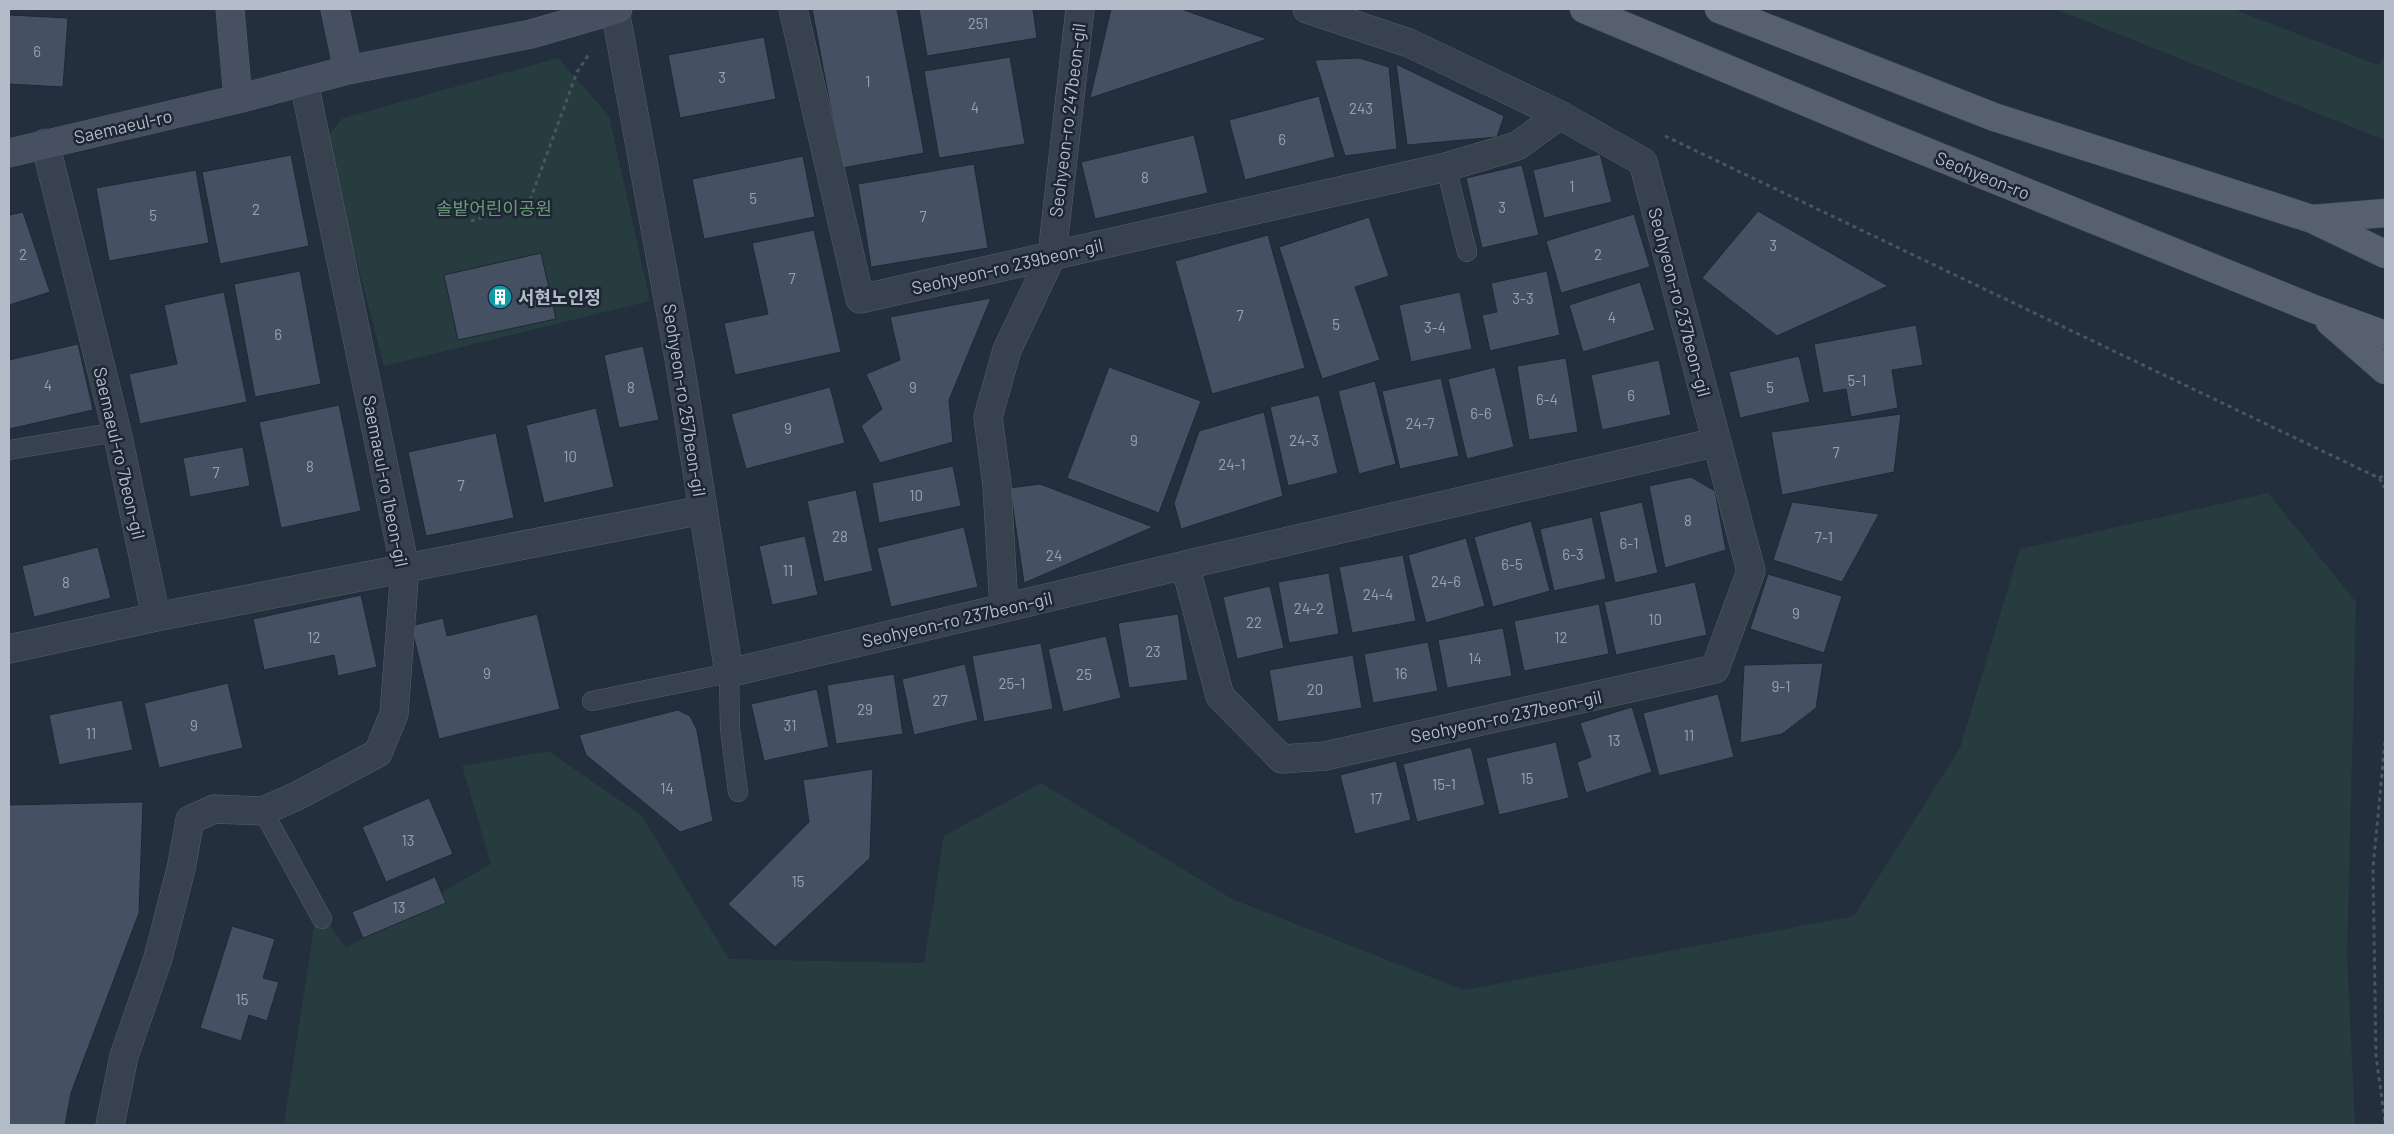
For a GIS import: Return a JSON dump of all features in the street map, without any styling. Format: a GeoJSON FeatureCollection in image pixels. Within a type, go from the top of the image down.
{"type":"FeatureCollection","features":[{"type":"Feature","properties":{"kind":"main road","name":"Seohyeon-ro"},"geometry":{"type":"LineString","coordinates":[[1584,9],[1884,135],[2385,336]]}},
{"type":"Feature","properties":{"kind":"main road"},"geometry":{"type":"LineString","coordinates":[[1719,9],[1994,117],[2312,219],[2385,254]]}},
{"type":"Feature","properties":{"kind":"main road"},"geometry":{"type":"LineString","coordinates":[[2312,219],[2385,213]]}},
{"type":"Feature","properties":{"kind":"main road"},"geometry":{"type":"LineString","coordinates":[[2314,309],[2385,370]]}},
{"type":"Feature","properties":{"kind":"street"},"geometry":{"type":"LineString","coordinates":[[230,9],[238,99]]}},
{"type":"Feature","properties":{"kind":"street"},"geometry":{"type":"LineString","coordinates":[[335,9],[348,70]]}},
{"type":"Feature","properties":{"kind":"street","name":"Saemaeul-ro"},"geometry":{"type":"LineString","coordinates":[[9,153],[304,83],[348,70],[531,34],[616,9]]}},
{"type":"Feature","properties":{"kind":"street","name":"Seohyeon-ro 257beon-gil"},"geometry":{"type":"LineString","coordinates":[[616,9],[680,364],[729,673]]}},
{"type":"Feature","properties":{"kind":"street","name":"Seohyeon-ro 239beon-gil"},"geometry":{"type":"LineString","coordinates":[[793,9],[860,299],[1446,167],[1517,146],[1560,115]]}},
{"type":"Feature","properties":{"kind":"street","name":"Seohyeon-ro 247beon-gil"},"geometry":{"type":"LineString","coordinates":[[1004,608],[997,484],[988,417],[1007,350],[1052,255],[1080,9]]}},
{"type":"Feature","properties":{"kind":"street"},"geometry":{"type":"LineString","coordinates":[[1307,9],[1409,43],[1560,115]]}},
{"type":"Feature","properties":{"kind":"street","name":"Saemaeul-ro 1beon-gil"},"geometry":{"type":"LineString","coordinates":[[263,811],[297,796],[378,753],[394,714],[405,568],[304,83]]}},
{"type":"Feature","properties":{"kind":"street","name":"Seohyeon-ro 237beon-gil"},"geometry":{"type":"LineString","coordinates":[[1185,565],[1220,696],[1282,759],[1325,756],[1715,670],[1751,571],[1643,162],[1560,115]]}},
{"type":"Feature","properties":{"kind":"street","name":"Saemaeul-ro 7beon-gil"},"geometry":{"type":"LineString","coordinates":[[45,144],[117,432],[156,617]]}},
{"type":"Feature","properties":{"kind":"street","name":"Seohyeon-ro 237beon-gil"},"geometry":{"type":"LineString","coordinates":[[729,673],[1717,442]]}},
{"type":"Feature","properties":{"kind":"street"},"geometry":{"type":"LineString","coordinates":[[9,649],[156,617],[703,510]]}},
{"type":"Feature","properties":{"kind":"street"},"geometry":{"type":"LineString","coordinates":[[110,1125],[124,1056],[158,958],[181,869],[190,820],[214,809],[263,811]]}},
{"type":"Feature","properties":{"kind":"lane"},"geometry":{"type":"LineString","coordinates":[[1446,167],[1467,252]]}},
{"type":"Feature","properties":{"kind":"lane"},"geometry":{"type":"LineString","coordinates":[[9,450],[117,432]]}},
{"type":"Feature","properties":{"kind":"lane"},"geometry":{"type":"LineString","coordinates":[[592,701],[729,673]]}},
{"type":"Feature","properties":{"kind":"lane","name":"Seohyeon-ro 257beon-gil"},"geometry":{"type":"LineString","coordinates":[[729,673],[730,729],[738,792]]}},
{"type":"Feature","properties":{"kind":"lane"},"geometry":{"type":"LineString","coordinates":[[263,811],[322,919]]}},
{"type":"Feature","properties":{"kind":"path"},"geometry":{"type":"LineString","coordinates":[[471,221],[529,202],[577,72],[616,9]]}},
{"type":"Feature","properties":{"kind":"path"},"geometry":{"type":"LineString","coordinates":[[1660,133],[2378,478],[2385,488]]}},
{"type":"Feature","properties":{"kind":"path"},"geometry":{"type":"LineString","coordinates":[[2378,478],[2385,475]]}},
{"type":"Feature","properties":{"kind":"path"},"geometry":{"type":"LineString","coordinates":[[2385,742],[2373,868],[2376,1056],[2385,1122]]}},
{"type":"Feature","properties":{"kind":"green space"},"geometry":{"type":"Polygon","coordinates":[[[2055,9],[2233,9],[2378,65],[2385,58],[2385,140],[2055,9]]]}},
{"type":"Feature","properties":{"kind":"green space","name":"솔밭어린이공원"},"geometry":{"type":"Polygon","coordinates":[[[558,58],[609,116],[650,301],[384,366],[325,139],[343,118],[558,58]]]}},
{"type":"Feature","properties":{"kind":"green space"},"geometry":{"type":"Polygon","coordinates":[[[2268,493],[2356,602],[2347,955],[2355,1125],[306,1125],[284,1123],[317,908],[346,948],[491,864],[462,766],[548,751],[641,815],[729,959],[924,963],[944,836],[1041,783],[1232,899],[1464,990],[1854,916],[1960,748],[2020,549],[2268,493]]]}},
{"type":"Feature","properties":{"kind":"building"},"geometry":{"type":"Polygon","coordinates":[[[812,9],[897,9],[924,153],[842,168],[812,9]]]}},
{"type":"Feature","properties":{"kind":"building"},"geometry":{"type":"Polygon","coordinates":[[[919,9],[1033,9],[1037,38],[927,56],[919,9]]]}},
{"type":"Feature","properties":{"kind":"building"},"geometry":{"type":"Polygon","coordinates":[[[1111,9],[1181,9],[1267,39],[1090,98],[1111,9]]]}},
{"type":"Feature","properties":{"kind":"building"},"geometry":{"type":"Polygon","coordinates":[[[9,15],[68,18],[63,87],[9,84],[9,15]]]}},
{"type":"Feature","properties":{"kind":"building"},"geometry":{"type":"Polygon","coordinates":[[[764,37],[776,99],[680,118],[668,55],[764,37]]]}},
{"type":"Feature","properties":{"kind":"building"},"geometry":{"type":"Polygon","coordinates":[[[1010,57],[1025,144],[939,158],[924,71],[1010,57]]]}},
{"type":"Feature","properties":{"kind":"building"},"geometry":{"type":"Polygon","coordinates":[[[1359,58],[1389,67],[1397,149],[1345,156],[1315,60],[1359,58]]]}},
{"type":"Feature","properties":{"kind":"building"},"geometry":{"type":"Polygon","coordinates":[[[1396,64],[1504,116],[1497,137],[1407,145],[1396,64]]]}},
{"type":"Feature","properties":{"kind":"building"},"geometry":{"type":"Polygon","coordinates":[[[1319,96],[1335,157],[1245,180],[1229,120],[1319,96]]]}},
{"type":"Feature","properties":{"kind":"building"},"geometry":{"type":"Polygon","coordinates":[[[1194,135],[1208,193],[1095,219],[1081,162],[1194,135]]]}},
{"type":"Feature","properties":{"kind":"building"},"geometry":{"type":"Polygon","coordinates":[[[1600,154],[1612,202],[1544,218],[1533,170],[1600,154]]]}},
{"type":"Feature","properties":{"kind":"building"},"geometry":{"type":"Polygon","coordinates":[[[291,155],[309,246],[220,264],[202,172],[291,155]]]}},
{"type":"Feature","properties":{"kind":"building"},"geometry":{"type":"Polygon","coordinates":[[[803,156],[815,217],[704,239],[692,179],[803,156]]]}},
{"type":"Feature","properties":{"kind":"building"},"geometry":{"type":"Polygon","coordinates":[[[974,164],[988,248],[871,267],[858,184],[974,164]]]}},
{"type":"Feature","properties":{"kind":"building"},"geometry":{"type":"Polygon","coordinates":[[[1522,165],[1539,235],[1482,248],[1466,178],[1522,165]]]}},
{"type":"Feature","properties":{"kind":"building"},"geometry":{"type":"Polygon","coordinates":[[[196,170],[209,243],[109,261],[96,188],[196,170]]]}},
{"type":"Feature","properties":{"kind":"building"},"geometry":{"type":"Polygon","coordinates":[[[1758,211],[1888,286],[1777,336],[1702,278],[1758,211]]]}},
{"type":"Feature","properties":{"kind":"building"},"geometry":{"type":"Polygon","coordinates":[[[23,212],[50,292],[9,305],[9,215],[23,212]]]}},
{"type":"Feature","properties":{"kind":"building"},"geometry":{"type":"Polygon","coordinates":[[[1634,214],[1650,267],[1561,293],[1546,241],[1634,214]]]}},
{"type":"Feature","properties":{"kind":"building"},"geometry":{"type":"Polygon","coordinates":[[[1369,217],[1389,276],[1355,287],[1380,360],[1322,379],[1279,247],[1369,217]]]}},
{"type":"Feature","properties":{"kind":"building"},"geometry":{"type":"Polygon","coordinates":[[[814,230],[841,352],[735,375],[724,323],[768,314],[752,243],[814,230]]]}},
{"type":"Feature","properties":{"kind":"building"},"geometry":{"type":"Polygon","coordinates":[[[1268,235],[1305,368],[1212,394],[1175,261],[1268,235]]]}},
{"type":"Feature","properties":{"kind":"building","name":"서현노인정"},"geometry":{"type":"Polygon","coordinates":[[[541,253],[556,319],[458,340],[444,275],[541,253]]]}},
{"type":"Feature","properties":{"kind":"building"},"geometry":{"type":"Polygon","coordinates":[[[300,271],[321,384],[255,397],[234,284],[300,271]]]}},
{"type":"Feature","properties":{"kind":"building"},"geometry":{"type":"Polygon","coordinates":[[[1547,271],[1560,335],[1490,351],[1482,315],[1497,312],[1491,283],[1547,271]]]}},
{"type":"Feature","properties":{"kind":"building"},"geometry":{"type":"Polygon","coordinates":[[[1640,282],[1655,330],[1583,352],[1569,305],[1640,282]]]}},
{"type":"Feature","properties":{"kind":"building"},"geometry":{"type":"Polygon","coordinates":[[[224,292],[247,402],[140,424],[129,374],[177,364],[164,305],[224,292]]]}},
{"type":"Feature","properties":{"kind":"building"},"geometry":{"type":"Polygon","coordinates":[[[1460,292],[1472,349],[1411,362],[1399,305],[1460,292]]]}},
{"type":"Feature","properties":{"kind":"building"},"geometry":{"type":"Polygon","coordinates":[[[991,298],[949,400],[953,442],[880,463],[861,426],[882,409],[866,374],[900,360],[890,317],[991,298]]]}},
{"type":"Feature","properties":{"kind":"building"},"geometry":{"type":"Polygon","coordinates":[[[1916,325],[1923,365],[1892,370],[1898,408],[1851,417],[1846,389],[1823,393],[1814,344],[1916,325]]]}},
{"type":"Feature","properties":{"kind":"building"},"geometry":{"type":"Polygon","coordinates":[[[78,344],[93,410],[9,429],[9,360],[78,344]]]}},
{"type":"Feature","properties":{"kind":"building"},"geometry":{"type":"Polygon","coordinates":[[[643,346],[659,420],[619,428],[604,355],[643,346]]]}},
{"type":"Feature","properties":{"kind":"building"},"geometry":{"type":"Polygon","coordinates":[[[1799,356],[1810,402],[1740,418],[1729,372],[1799,356]]]}},
{"type":"Feature","properties":{"kind":"building"},"geometry":{"type":"Polygon","coordinates":[[[1566,358],[1578,432],[1529,440],[1517,366],[1566,358]]]}},
{"type":"Feature","properties":{"kind":"building"},"geometry":{"type":"Polygon","coordinates":[[[1659,360],[1671,415],[1602,430],[1591,375],[1659,360]]]}},
{"type":"Feature","properties":{"kind":"building"},"geometry":{"type":"Polygon","coordinates":[[[1109,367],[1201,401],[1159,513],[1067,478],[1109,367]]]}},
{"type":"Feature","properties":{"kind":"building"},"geometry":{"type":"Polygon","coordinates":[[[1495,367],[1514,447],[1467,459],[1448,379],[1495,367]]]}},
{"type":"Feature","properties":{"kind":"building"},"geometry":{"type":"Polygon","coordinates":[[[1441,378],[1459,456],[1400,469],[1382,391],[1441,378]]]}},
{"type":"Feature","properties":{"kind":"building"},"geometry":{"type":"Polygon","coordinates":[[[1375,381],[1396,464],[1359,474],[1338,391],[1375,381]]]}},
{"type":"Feature","properties":{"kind":"building"},"geometry":{"type":"Polygon","coordinates":[[[830,387],[845,443],[746,469],[731,414],[830,387]]]}},
{"type":"Feature","properties":{"kind":"building"},"geometry":{"type":"Polygon","coordinates":[[[1319,395],[1338,473],[1288,486],[1270,407],[1319,395]]]}},
{"type":"Feature","properties":{"kind":"building"},"geometry":{"type":"Polygon","coordinates":[[[339,405],[361,511],[281,528],[259,422],[339,405]]]}},
{"type":"Feature","properties":{"kind":"building"},"geometry":{"type":"Polygon","coordinates":[[[596,408],[614,487],[544,503],[526,425],[596,408]]]}},
{"type":"Feature","properties":{"kind":"building"},"geometry":{"type":"Polygon","coordinates":[[[1264,412],[1283,496],[1181,529],[1174,503],[1199,431],[1264,412]]]}},
{"type":"Feature","properties":{"kind":"building"},"geometry":{"type":"Polygon","coordinates":[[[1901,414],[1894,472],[1782,495],[1771,432],[1901,414]]]}},
{"type":"Feature","properties":{"kind":"building"},"geometry":{"type":"Polygon","coordinates":[[[496,433],[514,518],[426,536],[408,452],[496,433]]]}},
{"type":"Feature","properties":{"kind":"building"},"geometry":{"type":"Polygon","coordinates":[[[243,447],[250,486],[190,497],[183,458],[243,447]]]}},
{"type":"Feature","properties":{"kind":"building"},"geometry":{"type":"Polygon","coordinates":[[[953,466],[961,506],[879,523],[872,483],[953,466]]]}},
{"type":"Feature","properties":{"kind":"building"},"geometry":{"type":"Polygon","coordinates":[[[1691,477],[1715,491],[1726,550],[1665,568],[1649,486],[1691,477]]]}},
{"type":"Feature","properties":{"kind":"building"},"geometry":{"type":"Polygon","coordinates":[[[1040,484],[1153,527],[1024,583],[1010,488],[1040,484]]]}},
{"type":"Feature","properties":{"kind":"building"},"geometry":{"type":"Polygon","coordinates":[[[856,490],[873,571],[824,582],[807,501],[856,490]]]}},
{"type":"Feature","properties":{"kind":"building"},"geometry":{"type":"Polygon","coordinates":[[[1642,502],[1658,573],[1615,583],[1599,512],[1642,502]]]}},
{"type":"Feature","properties":{"kind":"building"},"geometry":{"type":"Polygon","coordinates":[[[1792,502],[1879,514],[1842,582],[1773,560],[1792,502]]]}},
{"type":"Feature","properties":{"kind":"building"},"geometry":{"type":"Polygon","coordinates":[[[1592,517],[1606,579],[1554,591],[1540,529],[1592,517]]]}},
{"type":"Feature","properties":{"kind":"building"},"geometry":{"type":"Polygon","coordinates":[[[1531,521],[1550,591],[1493,607],[1474,537],[1531,521]]]}},
{"type":"Feature","properties":{"kind":"building"},"geometry":{"type":"Polygon","coordinates":[[[964,527],[978,587],[891,607],[877,548],[964,527]]]}},
{"type":"Feature","properties":{"kind":"building"},"geometry":{"type":"Polygon","coordinates":[[[805,536],[818,595],[772,605],[759,546],[805,536]]]}},
{"type":"Feature","properties":{"kind":"building"},"geometry":{"type":"Polygon","coordinates":[[[1466,538],[1485,606],[1426,623],[1408,555],[1466,538]]]}},
{"type":"Feature","properties":{"kind":"building"},"geometry":{"type":"Polygon","coordinates":[[[98,547],[111,598],[34,617],[22,566],[98,547]]]}},
{"type":"Feature","properties":{"kind":"building"},"geometry":{"type":"Polygon","coordinates":[[[1403,555],[1416,621],[1352,633],[1339,567],[1403,555]]]}},
{"type":"Feature","properties":{"kind":"building"},"geometry":{"type":"Polygon","coordinates":[[[1329,573],[1339,634],[1289,643],[1278,582],[1329,573]]]}},
{"type":"Feature","properties":{"kind":"building"},"geometry":{"type":"Polygon","coordinates":[[[1768,574],[1842,596],[1824,653],[1750,629],[1768,574]]]}},
{"type":"Feature","properties":{"kind":"building"},"geometry":{"type":"Polygon","coordinates":[[[1695,582],[1707,635],[1616,655],[1604,602],[1695,582]]]}},
{"type":"Feature","properties":{"kind":"building"},"geometry":{"type":"Polygon","coordinates":[[[1270,586],[1284,648],[1237,659],[1223,597],[1270,586]]]}},
{"type":"Feature","properties":{"kind":"building"},"geometry":{"type":"Polygon","coordinates":[[[361,595],[377,667],[338,676],[334,655],[264,670],[253,619],[361,595]]]}},
{"type":"Feature","properties":{"kind":"building"},"geometry":{"type":"Polygon","coordinates":[[[1599,604],[1609,654],[1524,671],[1514,621],[1599,604]]]}},
{"type":"Feature","properties":{"kind":"building"},"geometry":{"type":"Polygon","coordinates":[[[537,614],[560,709],[439,739],[411,626],[443,618],[447,636],[537,614]]]}},
{"type":"Feature","properties":{"kind":"building"},"geometry":{"type":"Polygon","coordinates":[[[1178,614],[1188,680],[1129,688],[1118,623],[1178,614]]]}},
{"type":"Feature","properties":{"kind":"building"},"geometry":{"type":"Polygon","coordinates":[[[1503,628],[1512,676],[1447,688],[1438,640],[1503,628]]]}},
{"type":"Feature","properties":{"kind":"building"},"geometry":{"type":"Polygon","coordinates":[[[1106,636],[1121,698],[1063,712],[1048,649],[1106,636]]]}},
{"type":"Feature","properties":{"kind":"building"},"geometry":{"type":"Polygon","coordinates":[[[1428,642],[1438,691],[1373,703],[1364,654],[1428,642]]]}},
{"type":"Feature","properties":{"kind":"building"},"geometry":{"type":"Polygon","coordinates":[[[1041,643],[1053,709],[984,722],[972,656],[1041,643]]]}},
{"type":"Feature","properties":{"kind":"building"},"geometry":{"type":"Polygon","coordinates":[[[1353,655],[1362,708],[1278,722],[1269,670],[1353,655]]]}},
{"type":"Feature","properties":{"kind":"building"},"geometry":{"type":"Polygon","coordinates":[[[1823,663],[1816,708],[1782,734],[1740,743],[1744,665],[1823,663]]]}},
{"type":"Feature","properties":{"kind":"building"},"geometry":{"type":"Polygon","coordinates":[[[965,664],[978,720],[914,735],[902,679],[965,664]]]}},
{"type":"Feature","properties":{"kind":"building"},"geometry":{"type":"Polygon","coordinates":[[[894,674],[903,734],[836,744],[827,685],[894,674]]]}},
{"type":"Feature","properties":{"kind":"building"},"geometry":{"type":"Polygon","coordinates":[[[228,683],[243,748],[159,768],[144,703],[228,683]]]}},
{"type":"Feature","properties":{"kind":"building"},"geometry":{"type":"Polygon","coordinates":[[[817,689],[829,747],[764,761],[751,704],[817,689]]]}},
{"type":"Feature","properties":{"kind":"building"},"geometry":{"type":"Polygon","coordinates":[[[1718,694],[1734,757],[1659,776],[1643,713],[1718,694]]]}},
{"type":"Feature","properties":{"kind":"building"},"geometry":{"type":"Polygon","coordinates":[[[122,700],[133,750],[59,765],[49,715],[122,700]]]}},
{"type":"Feature","properties":{"kind":"building"},"geometry":{"type":"Polygon","coordinates":[[[1632,707],[1652,772],[1586,793],[1577,762],[1591,757],[1580,723],[1632,707]]]}},
{"type":"Feature","properties":{"kind":"building"},"geometry":{"type":"Polygon","coordinates":[[[678,710],[690,716],[697,730],[713,821],[680,832],[586,755],[579,735],[678,710]]]}},
{"type":"Feature","properties":{"kind":"building"},"geometry":{"type":"Polygon","coordinates":[[[1556,742],[1569,798],[1499,815],[1486,758],[1556,742]]]}},
{"type":"Feature","properties":{"kind":"building"},"geometry":{"type":"Polygon","coordinates":[[[1471,747],[1485,805],[1417,822],[1403,764],[1471,747]]]}},
{"type":"Feature","properties":{"kind":"building"},"geometry":{"type":"Polygon","coordinates":[[[1396,761],[1411,820],[1355,834],[1340,775],[1396,761]]]}},
{"type":"Feature","properties":{"kind":"building"},"geometry":{"type":"Polygon","coordinates":[[[873,769],[870,858],[775,947],[728,904],[809,822],[803,780],[873,769]]]}},
{"type":"Feature","properties":{"kind":"building"},"geometry":{"type":"Polygon","coordinates":[[[429,798],[453,854],[386,882],[362,827],[429,798]]]}},
{"type":"Feature","properties":{"kind":"building"},"geometry":{"type":"Polygon","coordinates":[[[143,802],[139,913],[71,1093],[65,1125],[9,1125],[9,805],[143,802]]]}},
{"type":"Feature","properties":{"kind":"building"},"geometry":{"type":"Polygon","coordinates":[[[435,877],[446,903],[363,938],[352,912],[435,877]]]}},
{"type":"Feature","properties":{"kind":"building"},"geometry":{"type":"Polygon","coordinates":[[[232,926],[275,939],[263,978],[279,982],[267,1021],[249,1015],[241,1041],[200,1028],[232,926]]]}},
{"type":"Feature","properties":{"kind":"place","name":"서현노인정"},"geometry":{"type":"Point","coordinates":[500,297]}}]}
